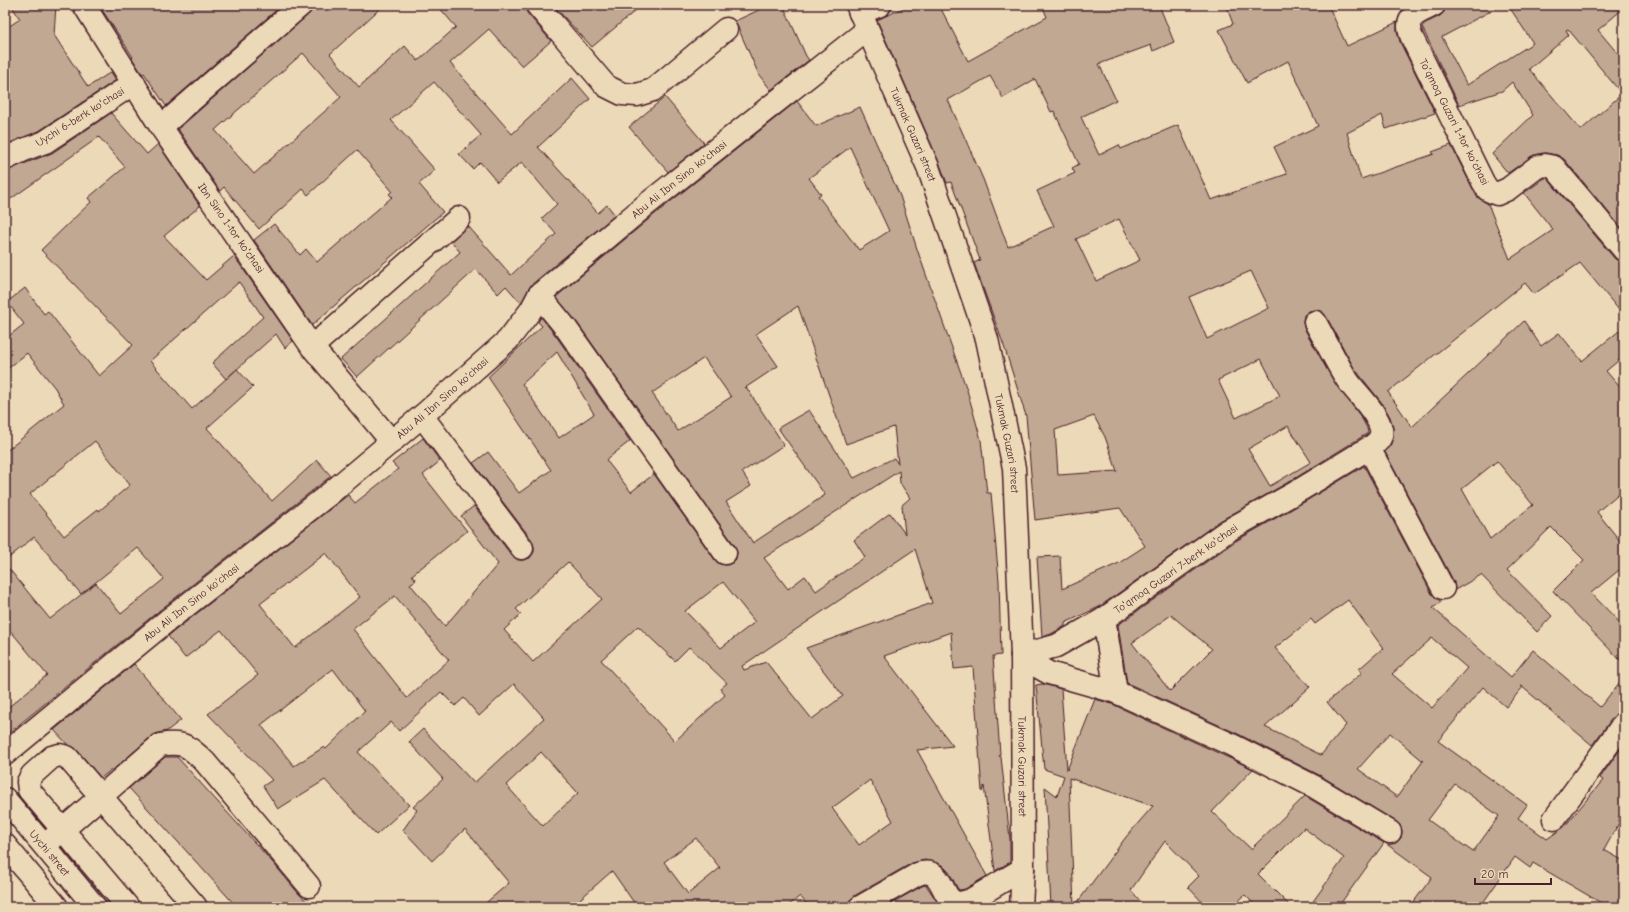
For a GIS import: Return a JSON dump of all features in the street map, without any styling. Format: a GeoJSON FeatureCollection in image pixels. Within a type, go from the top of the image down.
{"type":"FeatureCollection","features":[{"type":"Feature","properties":{"kind":"street","name":"Ibn Sino 1-tor koʻchasi"},"geometry":{"type":"LineString","coordinates":[[84,5],[161,127],[312,346],[392,442]]}},
{"type":"Feature","properties":{"kind":"street"},"geometry":{"type":"LineString","coordinates":[[161,127],[301,5]]}},
{"type":"Feature","properties":{"kind":"street"},"geometry":{"type":"LineString","coordinates":[[537,5],[606,86],[622,94],[637,95],[653,90],[726,29]]}},
{"type":"Feature","properties":{"kind":"street","name":"Toʻqmoq Guzari 1-tor koʻchasi"},"geometry":{"type":"LineString","coordinates":[[1434,5],[1414,15],[1409,27],[1414,42],[1488,190],[1497,194],[1508,189],[1537,167],[1544,165],[1554,168],[1624,250]]}},
{"type":"Feature","properties":{"kind":"street","name":"Abu Ali Ibn Sino ko'chasi"},"geometry":{"type":"LineString","coordinates":[[5,754],[168,620],[328,495],[392,442],[508,340],[531,310],[539,295],[647,204],[866,13]]}},
{"type":"Feature","properties":{"kind":"street","name":"Tukmak Guzari street"},"geometry":{"type":"LineString","coordinates":[[866,13],[928,167],[987,340],[1014,468],[1022,655],[1023,868],[1021,907]]}},
{"type":"Feature","properties":{"kind":"street","name":"Uychi 6-berk koʻchasi"},"geometry":{"type":"LineString","coordinates":[[5,159],[45,142],[134,83]]}},
{"type":"Feature","properties":{"kind":"street"},"geometry":{"type":"LineString","coordinates":[[312,346],[458,218]]}},
{"type":"Feature","properties":{"kind":"street"},"geometry":{"type":"LineString","coordinates":[[539,295],[566,328],[724,553]]}},
{"type":"Feature","properties":{"kind":"street","name":"Toʻqmoq Guzari 7-berk koʻchasi"},"geometry":{"type":"LineString","coordinates":[[1022,655],[1056,646],[1104,619],[1227,531],[1300,490],[1375,444],[1380,438],[1382,430],[1377,418],[1348,380],[1315,322]]}},
{"type":"Feature","properties":{"kind":"street"},"geometry":{"type":"LineString","coordinates":[[422,416],[522,548]]}},
{"type":"Feature","properties":{"kind":"street"},"geometry":{"type":"LineString","coordinates":[[1369,448],[1443,588]]}},
{"type":"Feature","properties":{"kind":"street"},"geometry":{"type":"LineString","coordinates":[[1104,619],[1116,692]]}},
{"type":"Feature","properties":{"kind":"street"},"geometry":{"type":"LineString","coordinates":[[1022,655],[1031,663],[1049,673],[1116,692],[1230,744],[1315,787],[1390,832]]}},
{"type":"Feature","properties":{"kind":"street"},"geometry":{"type":"LineString","coordinates":[[1554,819],[1624,723]]}},
{"type":"Feature","properties":{"kind":"street"},"geometry":{"type":"LineString","coordinates":[[44,846],[160,746],[173,743],[182,744],[193,750],[205,762],[309,886]]}},
{"type":"Feature","properties":{"kind":"street"},"geometry":{"type":"LineString","coordinates":[[128,907],[29,790],[28,782],[32,775],[52,757],[60,755],[67,757],[196,907]]}},
{"type":"Feature","properties":{"kind":"street","name":"Uychi street"},"geometry":{"type":"LineString","coordinates":[[5,799],[95,907]]}},
{"type":"Feature","properties":{"kind":"street"},"geometry":{"type":"LineString","coordinates":[[5,845],[57,907]]}},
{"type":"Feature","properties":{"kind":"street"},"geometry":{"type":"LineString","coordinates":[[860,906],[924,872],[931,873],[938,878],[948,896],[953,901],[959,903],[968,901],[1023,868]]}},
{"type":"Feature","properties":{"kind":"building"},"geometry":{"type":"Polygon","coordinates":[[[11,5],[56,5],[54,35],[88,87],[111,72],[116,80],[39,131],[5,145],[5,29],[20,19],[11,5]]]}},
{"type":"Feature","properties":{"kind":"building"},"geometry":{"type":"Polygon","coordinates":[[[99,5],[282,5],[166,106],[144,73],[142,74],[132,58],[133,57],[99,5]]]}},
{"type":"Feature","properties":{"kind":"building"},"geometry":{"type":"Polygon","coordinates":[[[313,5],[384,5],[330,54],[359,87],[405,46],[418,61],[456,27],[437,5],[525,5],[527,13],[551,41],[522,66],[489,29],[450,63],[512,134],[572,78],[590,99],[538,147],[598,213],[607,205],[615,215],[531,285],[521,303],[506,286],[498,294],[476,269],[357,377],[341,359],[460,252],[451,241],[468,226],[511,275],[556,234],[542,218],[557,204],[522,162],[497,182],[480,162],[473,169],[459,154],[481,135],[434,82],[391,120],[435,170],[419,184],[443,212],[312,325],[254,240],[274,224],[300,255],[306,249],[317,262],[392,197],[389,194],[392,191],[357,150],[308,195],[303,189],[259,229],[224,187],[220,191],[178,129],[313,9],[313,5]],[[303,53],[215,130],[254,174],[341,97],[303,53]]]}},
{"type":"Feature","properties":{"kind":"building"},"geometry":{"type":"Polygon","coordinates":[[[553,5],[642,5],[592,47],[553,5]]]}},
{"type":"Feature","properties":{"kind":"building"},"geometry":{"type":"Polygon","coordinates":[[[770,5],[783,5],[809,60],[771,90],[759,75],[735,21],[770,5]]]}},
{"type":"Feature","properties":{"kind":"building"},"geometry":{"type":"Polygon","coordinates":[[[910,5],[939,5],[968,61],[1047,17],[1042,5],[1159,5],[1174,42],[1153,51],[1151,45],[1099,64],[1116,100],[1081,117],[1099,155],[1119,145],[1121,149],[1178,125],[1211,200],[1287,174],[1274,147],[1318,126],[1288,61],[1247,83],[1219,30],[1233,24],[1226,5],[1328,5],[1347,46],[1397,22],[1397,31],[1400,42],[1435,113],[1386,129],[1382,115],[1347,133],[1361,179],[1434,154],[1432,152],[1451,145],[1477,197],[1488,204],[1510,259],[1553,230],[1524,193],[1547,178],[1614,258],[1619,262],[1624,262],[1624,316],[1580,263],[1534,294],[1525,283],[1388,392],[1412,427],[1524,321],[1541,346],[1559,333],[1582,361],[1624,327],[1624,356],[1606,371],[1624,392],[1624,489],[1597,512],[1624,546],[1624,566],[1591,593],[1624,627],[1624,664],[1553,591],[1584,560],[1551,527],[1507,570],[1552,616],[1537,632],[1481,575],[1455,590],[1454,582],[1385,452],[1391,444],[1393,437],[1393,428],[1390,417],[1382,403],[1354,368],[1326,316],[1322,311],[1316,310],[1309,311],[1304,315],[1304,328],[1333,380],[1361,417],[1368,433],[1294,479],[1220,521],[1099,607],[1065,623],[1065,626],[1042,637],[1037,557],[1060,556],[1062,589],[1119,563],[1145,546],[1120,508],[1035,520],[1026,416],[1004,346],[974,263],[980,260],[951,182],[947,183],[877,20],[910,5]],[[990,76],[948,100],[983,179],[1008,247],[1054,226],[1037,191],[1075,173],[1072,168],[1079,164],[1054,111],[1051,112],[1035,79],[1003,98],[990,76]],[[1119,219],[1076,239],[1096,281],[1140,260],[1119,219]],[[1251,271],[1189,297],[1207,339],[1269,308],[1251,271]],[[1261,359],[1218,380],[1236,418],[1280,396],[1261,359]],[[1094,416],[1055,430],[1058,475],[1117,471],[1105,437],[1094,416]],[[1288,426],[1248,449],[1270,486],[1311,462],[1288,426]],[[1497,461],[1462,489],[1490,539],[1533,505],[1497,461]]]}},
{"type":"Feature","properties":{"kind":"building"},"geometry":{"type":"Polygon","coordinates":[[[1446,5],[1502,5],[1442,37],[1467,85],[1533,43],[1508,5],[1624,5],[1624,8],[1598,30],[1624,61],[1624,231],[1564,159],[1557,155],[1546,153],[1534,155],[1508,173],[1492,154],[1533,115],[1512,82],[1502,91],[1459,105],[1422,27],[1424,24],[1440,16],[1444,12],[1446,5]],[[1568,29],[1566,30],[1569,35],[1529,69],[1581,130],[1622,94],[1568,29]]]}},
{"type":"Feature","properties":{"kind":"building"},"geometry":{"type":"Polygon","coordinates":[[[665,97],[704,143],[668,172],[629,127],[665,97]]]}},
{"type":"Feature","properties":{"kind":"building"},"geometry":{"type":"Polygon","coordinates":[[[797,101],[816,126],[860,107],[900,196],[918,252],[967,390],[981,440],[987,493],[991,493],[999,581],[1001,655],[993,656],[999,756],[1001,757],[1010,839],[1010,862],[995,871],[984,786],[982,792],[973,667],[954,669],[951,632],[884,656],[953,746],[917,750],[987,876],[965,889],[958,889],[949,872],[942,865],[925,860],[912,863],[854,896],[849,901],[848,907],[809,907],[800,896],[787,907],[637,907],[612,871],[571,907],[481,907],[509,883],[465,829],[432,861],[403,830],[417,810],[413,807],[443,779],[409,742],[423,729],[474,783],[544,718],[514,684],[479,716],[464,698],[455,706],[441,692],[399,731],[391,722],[358,752],[409,805],[376,835],[325,780],[278,809],[263,786],[272,780],[208,714],[258,675],[221,630],[185,658],[168,636],[348,495],[355,503],[398,469],[392,463],[423,438],[440,461],[423,475],[467,531],[412,575],[416,580],[410,584],[445,626],[498,564],[461,516],[474,506],[512,556],[518,560],[530,558],[534,552],[532,540],[473,463],[488,452],[519,493],[551,470],[488,377],[542,326],[538,322],[541,317],[630,441],[606,460],[631,492],[654,474],[715,560],[720,564],[727,565],[732,563],[736,559],[737,552],[735,546],[576,321],[556,297],[655,214],[797,101]],[[850,147],[809,178],[821,194],[818,196],[859,250],[889,231],[850,147]],[[798,306],[756,334],[778,366],[746,387],[784,445],[742,472],[751,486],[726,502],[753,543],[825,495],[778,428],[809,410],[854,478],[894,458],[898,464],[894,427],[846,444],[798,306]],[[557,352],[522,384],[559,438],[594,414],[557,352]],[[704,358],[652,393],[678,431],[731,397],[704,358]],[[899,471],[764,558],[788,589],[805,576],[816,591],[865,557],[854,540],[890,513],[905,534],[902,505],[910,498],[900,483],[899,471]],[[915,549],[742,666],[744,670],[766,662],[812,719],[843,696],[806,648],[932,603],[915,549]],[[326,553],[260,604],[295,648],[360,597],[326,553]],[[568,562],[516,609],[521,614],[504,630],[533,662],[602,599],[568,562]],[[723,582],[685,611],[721,648],[755,622],[723,582]],[[395,596],[353,629],[407,698],[449,660],[395,596]],[[638,626],[601,660],[675,741],[725,695],[720,689],[727,683],[689,647],[675,661],[638,626]],[[333,669],[261,725],[294,766],[324,747],[326,749],[365,711],[333,669]],[[541,752],[506,785],[543,826],[578,793],[541,752]],[[870,780],[832,808],[859,845],[893,821],[870,780]],[[696,838],[664,862],[688,894],[720,868],[696,838]]]}},
{"type":"Feature","properties":{"kind":"building"},"geometry":{"type":"Polygon","coordinates":[[[111,113],[147,154],[158,144],[200,206],[164,236],[206,280],[234,256],[293,341],[285,348],[276,334],[237,369],[253,387],[207,428],[272,501],[317,460],[331,476],[160,610],[5,736],[5,710],[47,675],[5,624],[5,564],[50,619],[96,583],[121,614],[164,579],[138,548],[81,594],[34,537],[5,561],[5,452],[64,404],[55,388],[27,353],[5,371],[5,339],[24,324],[7,302],[25,288],[44,314],[48,311],[99,376],[133,345],[41,250],[91,202],[88,198],[125,167],[99,137],[5,203],[5,171],[52,153],[111,113]],[[239,282],[150,361],[192,409],[226,379],[212,363],[263,317],[239,282]],[[95,441],[30,494],[64,536],[98,509],[99,511],[130,485],[95,441]]]}},
{"type":"Feature","properties":{"kind":"building"},"geometry":{"type":"Polygon","coordinates":[[[1364,466],[1432,594],[1441,602],[1433,608],[1511,677],[1533,650],[1600,707],[1624,677],[1624,711],[1619,712],[1614,716],[1592,745],[1523,687],[1506,707],[1483,687],[1438,741],[1527,805],[1518,818],[1547,839],[1564,827],[1603,780],[1600,778],[1624,744],[1624,814],[1604,850],[1624,861],[1624,907],[1608,907],[1533,863],[1530,868],[1515,857],[1480,907],[1410,907],[1432,877],[1385,843],[1396,843],[1401,838],[1401,826],[1397,822],[1321,776],[1236,733],[1127,683],[1118,625],[1234,542],[1364,466]],[[1348,600],[1315,624],[1311,619],[1275,648],[1310,687],[1265,727],[1321,755],[1346,725],[1327,702],[1362,673],[1359,669],[1383,648],[1348,600]],[[1171,615],[1132,643],[1170,691],[1212,649],[1171,615]],[[1432,638],[1392,674],[1432,708],[1467,668],[1432,638]],[[1390,733],[1358,769],[1397,797],[1423,761],[1390,733]],[[1455,784],[1428,820],[1473,852],[1499,816],[1455,784]]]}},
{"type":"Feature","properties":{"kind":"building"},"geometry":{"type":"Polygon","coordinates":[[[134,664],[181,720],[167,731],[152,736],[113,770],[112,769],[101,778],[76,749],[67,744],[54,730],[134,664]]]}},
{"type":"Feature","properties":{"kind":"building"},"geometry":{"type":"Polygon","coordinates":[[[1043,684],[1061,689],[1067,770],[1095,699],[1112,704],[1253,769],[1212,812],[1251,849],[1305,796],[1384,843],[1338,907],[1309,907],[1344,858],[1304,828],[1258,874],[1291,907],[1257,907],[1245,895],[1232,907],[1207,907],[1188,887],[1199,876],[1165,841],[1131,890],[1145,907],[1074,907],[1051,907],[1045,787],[1057,796],[1064,776],[1044,769],[1036,685],[1043,684]],[[1069,778],[1074,907],[1126,837],[1153,806],[1069,778]]]}},
{"type":"Feature","properties":{"kind":"building"},"geometry":{"type":"Polygon","coordinates":[[[165,757],[177,757],[274,864],[299,894],[313,907],[237,907],[129,788],[165,757]]]}},
{"type":"Feature","properties":{"kind":"building"},"geometry":{"type":"Polygon","coordinates":[[[926,885],[941,907],[885,907],[922,886],[926,885]]]}}]}
